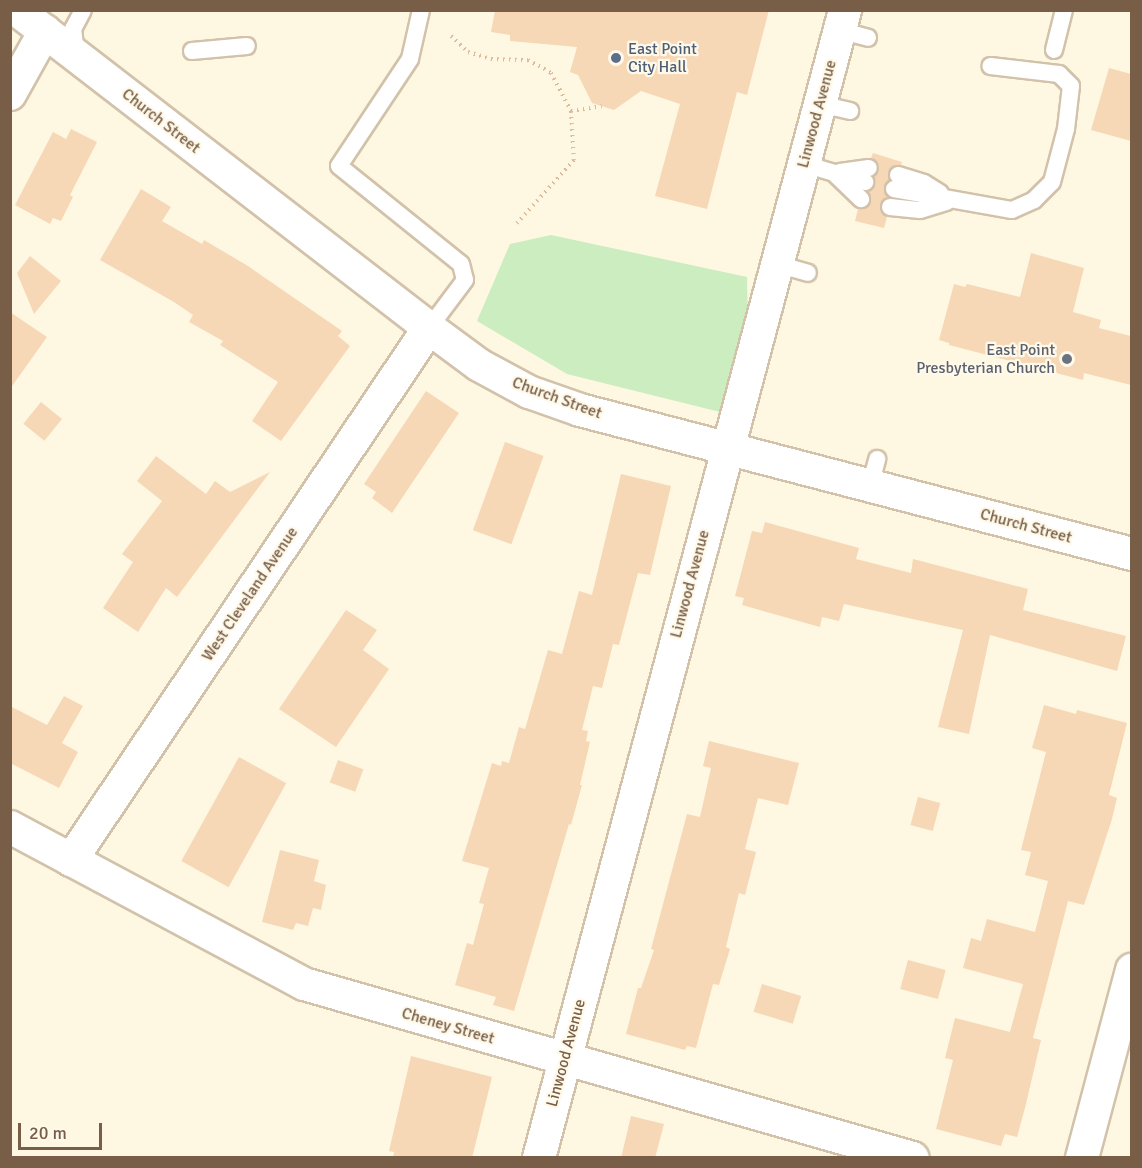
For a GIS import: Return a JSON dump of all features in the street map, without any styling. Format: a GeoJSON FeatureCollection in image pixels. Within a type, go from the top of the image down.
{"type":"FeatureCollection","features":[{"type":"Feature","properties":{"kind":"street","name":"Church Street"},"geometry":{"type":"LineString","coordinates":[[17,10],[478,365],[529,392],[580,410],[726,448],[873,472],[1131,554]]}},
{"type":"Feature","properties":{"kind":"street","name":"Linwood Avenue"},"geometry":{"type":"LineString","coordinates":[[539,1158],[726,448],[777,264],[818,168],[820,104],[850,26]]}},
{"type":"Feature","properties":{"kind":"street"},"geometry":{"type":"LineString","coordinates":[[10,94],[45,31]]}},
{"type":"Feature","properties":{"kind":"street","name":"West Cleveland Avenue"},"geometry":{"type":"LineString","coordinates":[[71,860],[429,328]]}},
{"type":"Feature","properties":{"kind":"street","name":"Cheney Street"},"geometry":{"type":"LineString","coordinates":[[10,827],[304,984],[913,1158]]}},
{"type":"Feature","properties":{"kind":"street"},"geometry":{"type":"LineString","coordinates":[[1082,1158],[1131,970]]}},
{"type":"Feature","properties":{"kind":"lane"},"geometry":{"type":"LineString","coordinates":[[77,57],[73,45],[73,28],[84,10]]}},
{"type":"Feature","properties":{"kind":"lane"},"geometry":{"type":"LineString","coordinates":[[421,10],[410,59],[339,166],[461,264],[465,280],[429,328]]}},
{"type":"Feature","properties":{"kind":"lane"},"geometry":{"type":"LineString","coordinates":[[1054,50],[1064,10]]}},
{"type":"Feature","properties":{"kind":"lane"},"geometry":{"type":"LineString","coordinates":[[192,51],[247,46]]}},
{"type":"Feature","properties":{"kind":"lane"},"geometry":{"type":"LineString","coordinates":[[896,182],[924,183],[954,200],[1012,210],[1034,200],[1052,182],[1064,138],[1071,86],[1059,74],[990,66]]}},
{"type":"Feature","properties":{"kind":"lane"},"geometry":{"type":"LineString","coordinates":[[820,104],[850,111]]}},
{"type":"Feature","properties":{"kind":"lane"},"geometry":{"type":"LineString","coordinates":[[818,168],[867,175]]}},
{"type":"Feature","properties":{"kind":"lane"},"geometry":{"type":"LineString","coordinates":[[818,168],[861,199]]}},
{"type":"Feature","properties":{"kind":"lane"},"geometry":{"type":"LineString","coordinates":[[890,207],[920,210],[954,200]]}},
{"type":"Feature","properties":{"kind":"lane"},"geometry":{"type":"LineString","coordinates":[[777,264],[808,273]]}},
{"type":"Feature","properties":{"kind":"path"},"geometry":{"type":"LineString","coordinates":[[451,36],[468,52],[491,59],[528,60],[551,73],[571,111],[574,160],[517,223]]}},
{"type":"Feature","properties":{"kind":"path"},"geometry":{"type":"LineString","coordinates":[[571,111],[602,106]]}},
{"type":"Feature","properties":{"kind":"green space"},"geometry":{"type":"Polygon","coordinates":[[[551,235],[747,277],[748,332],[724,413],[567,374],[477,321],[510,244],[551,235]]]}},
{"type":"Feature","properties":{"kind":"building"},"geometry":{"type":"Polygon","coordinates":[[[495,10],[769,10],[747,95],[737,92],[707,209],[655,196],[680,104],[641,91],[614,110],[592,103],[578,75],[570,72],[577,47],[510,41],[510,35],[491,32],[495,10]]]}},
{"type":"Feature","properties":{"kind":"building"},"geometry":{"type":"Polygon","coordinates":[[[1109,68],[1131,74],[1131,141],[1091,130],[1109,68]]]}},
{"type":"Feature","properties":{"kind":"building"},"geometry":{"type":"Polygon","coordinates":[[[71,129],[97,142],[70,195],[73,197],[61,221],[53,218],[50,224],[15,205],[53,132],[66,139],[71,129]]]}},
{"type":"Feature","properties":{"kind":"building"},"geometry":{"type":"Polygon","coordinates":[[[873,153],[902,162],[901,165],[890,168],[889,180],[884,187],[887,197],[882,200],[880,207],[881,212],[887,217],[884,228],[855,221],[858,209],[864,209],[871,202],[869,192],[875,186],[874,177],[879,167],[877,161],[871,158],[873,153]]]}},
{"type":"Feature","properties":{"kind":"building"},"geometry":{"type":"Polygon","coordinates":[[[141,189],[171,207],[162,221],[202,244],[204,240],[248,266],[342,331],[338,336],[350,346],[281,441],[252,421],[278,382],[220,345],[223,341],[189,322],[193,315],[100,260],[141,189]]]}},
{"type":"Feature","properties":{"kind":"building","name":"East Point Presbyterian Church"},"geometry":{"type":"Polygon","coordinates":[[[1031,253],[1084,268],[1073,312],[1101,320],[1099,328],[1131,336],[1131,385],[1084,373],[1083,380],[949,345],[939,340],[954,284],[965,287],[967,284],[1020,297],[1031,253]]]}},
{"type":"Feature","properties":{"kind":"building"},"geometry":{"type":"Polygon","coordinates":[[[30,256],[61,281],[34,314],[17,273],[30,256]]]}},
{"type":"Feature","properties":{"kind":"building"},"geometry":{"type":"Polygon","coordinates":[[[10,312],[47,337],[10,389],[10,312]]]}},
{"type":"Feature","properties":{"kind":"building"},"geometry":{"type":"Polygon","coordinates":[[[426,391],[459,413],[392,513],[372,498],[376,492],[364,484],[426,391]]]}},
{"type":"Feature","properties":{"kind":"building"},"geometry":{"type":"Polygon","coordinates":[[[41,402],[62,419],[44,441],[23,424],[41,402]]]}},
{"type":"Feature","properties":{"kind":"building"},"geometry":{"type":"Polygon","coordinates":[[[505,442],[544,456],[511,544],[473,530],[505,442]]]}},
{"type":"Feature","properties":{"kind":"building"},"geometry":{"type":"Polygon","coordinates":[[[156,456],[206,494],[215,481],[230,492],[270,472],[177,597],[166,588],[138,632],[103,608],[133,562],[122,554],[162,501],[137,481],[156,456]]]}},
{"type":"Feature","properties":{"kind":"building"},"geometry":{"type":"Polygon","coordinates":[[[621,474],[671,486],[650,575],[638,573],[619,645],[613,644],[602,688],[593,686],[582,730],[588,731],[586,741],[590,742],[580,785],[582,785],[514,1011],[493,1005],[496,997],[455,985],[467,943],[473,945],[484,904],[479,903],[489,868],[462,861],[492,763],[501,766],[502,761],[509,763],[519,727],[525,729],[548,650],[562,654],[579,591],[592,595],[621,474]]]}},
{"type":"Feature","properties":{"kind":"building"},"geometry":{"type":"Polygon","coordinates":[[[765,522],[859,548],[856,559],[911,573],[913,559],[1028,589],[1023,610],[1126,636],[1117,671],[990,635],[969,734],[938,727],[963,630],[844,604],[839,621],[822,617],[820,627],[742,605],[744,598],[735,596],[752,531],[762,533],[765,522]]]}},
{"type":"Feature","properties":{"kind":"building"},"geometry":{"type":"Polygon","coordinates":[[[346,610],[377,630],[363,650],[389,669],[336,747],[279,709],[346,610]]]}},
{"type":"Feature","properties":{"kind":"building"},"geometry":{"type":"Polygon","coordinates":[[[64,696],[83,706],[62,743],[78,752],[59,788],[10,763],[10,706],[47,725],[64,696]]]}},
{"type":"Feature","properties":{"kind":"building"},"geometry":{"type":"Polygon","coordinates":[[[1044,705],[1076,714],[1077,710],[1127,723],[1109,795],[1117,798],[1112,819],[1084,905],[1068,901],[1033,1038],[1041,1040],[1025,1108],[1017,1137],[1005,1134],[1001,1146],[936,1129],[953,1060],[945,1058],[955,1018],[1010,1032],[1023,984],[963,968],[971,938],[981,941],[987,919],[1035,932],[1048,881],[1025,875],[1031,852],[1021,850],[1046,752],[1032,748],[1044,705]]]}},
{"type":"Feature","properties":{"kind":"building"},"geometry":{"type":"Polygon","coordinates":[[[709,741],[799,763],[788,805],[758,798],[745,849],[756,852],[745,895],[739,893],[726,947],[730,949],[719,985],[713,984],[696,1048],[687,1046],[685,1050],[626,1034],[638,988],[641,988],[654,950],[651,949],[687,814],[700,817],[711,768],[703,766],[709,741]]]}},
{"type":"Feature","properties":{"kind":"building"},"geometry":{"type":"Polygon","coordinates":[[[239,757],[286,783],[229,887],[181,861],[239,757]]]}},
{"type":"Feature","properties":{"kind":"building"},"geometry":{"type":"Polygon","coordinates":[[[338,760],[363,769],[355,792],[330,783],[338,760]]]}},
{"type":"Feature","properties":{"kind":"building"},"geometry":{"type":"Polygon","coordinates":[[[918,797],[940,803],[933,831],[910,825],[918,797]]]}},
{"type":"Feature","properties":{"kind":"building"},"geometry":{"type":"Polygon","coordinates":[[[280,850],[319,860],[314,881],[326,885],[321,910],[313,908],[308,926],[296,923],[293,930],[262,922],[280,850]]]}},
{"type":"Feature","properties":{"kind":"building"},"geometry":{"type":"Polygon","coordinates":[[[908,960],[946,970],[938,999],[900,989],[908,960]]]}},
{"type":"Feature","properties":{"kind":"building"},"geometry":{"type":"Polygon","coordinates":[[[762,984],[801,996],[793,1024],[754,1012],[762,984]]]}},
{"type":"Feature","properties":{"kind":"building"},"geometry":{"type":"Polygon","coordinates":[[[411,1056],[492,1077],[472,1158],[393,1158],[394,1152],[389,1151],[411,1056]]]}},
{"type":"Feature","properties":{"kind":"building"},"geometry":{"type":"Polygon","coordinates":[[[631,1116],[664,1124],[655,1158],[621,1158],[631,1116]]]}},
{"type":"Feature","properties":{"kind":"place","name":"East Point City Hall"},"geometry":{"type":"Point","coordinates":[616,58]}},
{"type":"Feature","properties":{"kind":"place","name":"East Point Presbyterian Church"},"geometry":{"type":"Point","coordinates":[1067,359]}}]}
